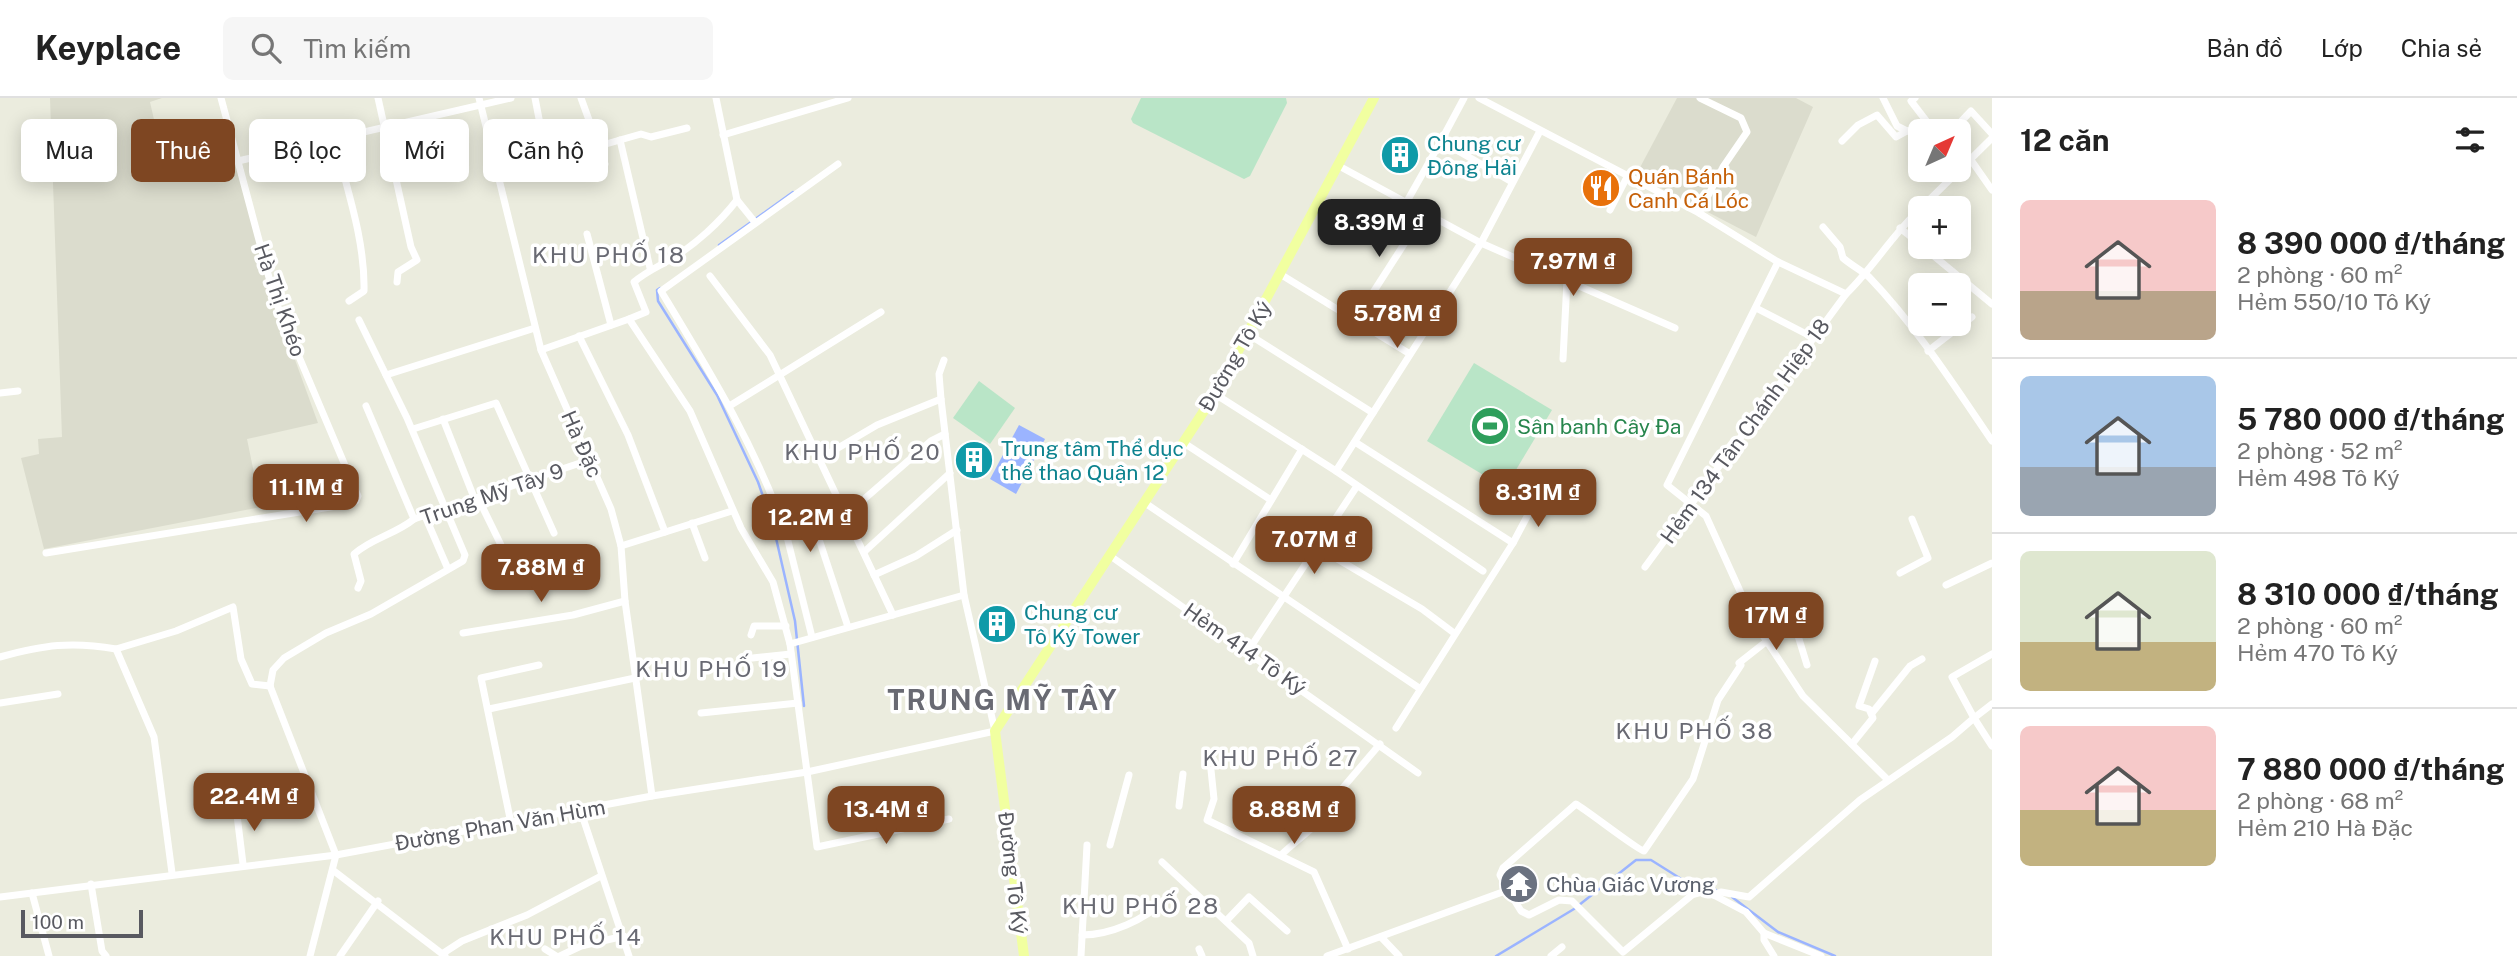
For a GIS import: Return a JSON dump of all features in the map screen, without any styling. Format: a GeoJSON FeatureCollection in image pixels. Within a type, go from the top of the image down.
{"type":"FeatureCollection","features":[{"type":"Feature","properties":{"kind":"main road","name":"Đường Tô Ký"},"geometry":{"type":"LineString","coordinates":[[1024,956],[995,731],[1215,394],[1374,98]]}},
{"type":"Feature","properties":{"kind":"street","name":"Hà Thị Khéo"},"geometry":{"type":"LineString","coordinates":[[46,553],[356,502],[358,496],[275,300],[221,98]]}},
{"type":"Feature","properties":{"kind":"street"},"geometry":{"type":"LineString","coordinates":[[379,98],[382,119]]}},
{"type":"Feature","properties":{"kind":"street","name":"Hà Đặc"},"geometry":{"type":"LineString","coordinates":[[479,98],[484,119]]}},
{"type":"Feature","properties":{"kind":"street"},"geometry":{"type":"LineString","coordinates":[[426,119],[511,98]]}},
{"type":"Feature","properties":{"kind":"street"},"geometry":{"type":"LineString","coordinates":[[535,98],[539,119]]}},
{"type":"Feature","properties":{"kind":"street"},"geometry":{"type":"LineString","coordinates":[[581,98],[588,119]]}},
{"type":"Feature","properties":{"kind":"street"},"geometry":{"type":"LineString","coordinates":[[716,98],[737,200],[754,221]]}},
{"type":"Feature","properties":{"kind":"street"},"geometry":{"type":"LineString","coordinates":[[723,135],[819,109],[848,98]]}},
{"type":"Feature","properties":{"kind":"street"},"geometry":{"type":"LineString","coordinates":[[1406,202],[1464,98]]}},
{"type":"Feature","properties":{"kind":"street"},"geometry":{"type":"LineString","coordinates":[[1479,98],[1699,214],[1778,262],[1846,295]]}},
{"type":"Feature","properties":{"kind":"street"},"geometry":{"type":"LineString","coordinates":[[1699,214],[1723,167],[1746,132],[1741,118],[1700,98]]}},
{"type":"Feature","properties":{"kind":"street"},"geometry":{"type":"LineString","coordinates":[[1883,98],[1897,127],[1907,131]]}},
{"type":"Feature","properties":{"kind":"street"},"geometry":{"type":"LineString","coordinates":[[1915,98],[1911,101],[1924,119]]}},
{"type":"Feature","properties":{"kind":"street"},"geometry":{"type":"LineString","coordinates":[[1963,119],[1970,111],[1992,136]]}},
{"type":"Feature","properties":{"kind":"street"},"geometry":{"type":"LineString","coordinates":[[1842,141],[1858,125],[1877,115],[1896,137],[1907,131]]}},
{"type":"Feature","properties":{"kind":"street"},"geometry":{"type":"LineString","coordinates":[[608,142],[641,134],[651,138],[687,128]]}},
{"type":"Feature","properties":{"kind":"street"},"geometry":{"type":"LineString","coordinates":[[238,161],[380,129]]}},
{"type":"Feature","properties":{"kind":"street"},"geometry":{"type":"LineString","coordinates":[[1336,471],[1481,243],[1540,131]]}},
{"type":"Feature","properties":{"kind":"street","name":"Hẻm 134 Tân Chánh Hiệp 18"},"geometry":{"type":"LineString","coordinates":[[1971,160],[1992,136]]}},
{"type":"Feature","properties":{"kind":"street"},"geometry":{"type":"LineString","coordinates":[[620,140],[650,268]]}},
{"type":"Feature","properties":{"kind":"street"},"geometry":{"type":"LineString","coordinates":[[1441,141],[1512,182]]}},
{"type":"Feature","properties":{"kind":"street"},"geometry":{"type":"LineString","coordinates":[[1971,160],[1992,190]]}},
{"type":"Feature","properties":{"kind":"street"},"geometry":{"type":"LineString","coordinates":[[812,637],[786,533],[767,481],[731,405],[661,291],[754,221],[838,164]]}},
{"type":"Feature","properties":{"kind":"street"},"geometry":{"type":"LineString","coordinates":[[1339,166],[1481,243],[1675,328]]}},
{"type":"Feature","properties":{"kind":"street"},"geometry":{"type":"LineString","coordinates":[[1610,210],[1627,177]]}},
{"type":"Feature","properties":{"kind":"street"},"geometry":{"type":"LineString","coordinates":[[345,182],[361,247],[364,279],[364,291],[349,301]]}},
{"type":"Feature","properties":{"kind":"street"},"geometry":{"type":"LineString","coordinates":[[396,182],[411,247],[417,260],[398,272],[397,282]]}},
{"type":"Feature","properties":{"kind":"street","name":"Hà Đặc"},"geometry":{"type":"LineString","coordinates":[[498,182],[541,350],[611,509],[621,546],[625,601],[652,796]]}},
{"type":"Feature","properties":{"kind":"street","name":"Hẻm 134 Tân Chánh Hiệp 18"},"geometry":{"type":"LineString","coordinates":[[1934,196],[1948,182]]}},
{"type":"Feature","properties":{"kind":"street"},"geometry":{"type":"LineString","coordinates":[[541,350],[646,312],[634,282],[650,268],[672,259],[726,214],[737,200]]}},
{"type":"Feature","properties":{"kind":"street"},"geometry":{"type":"LineString","coordinates":[[1356,319],[1424,213]]}},
{"type":"Feature","properties":{"kind":"street","name":"Hẻm 134 Tân Chánh Hiệp 18"},"geometry":{"type":"LineString","coordinates":[[1645,567],[1846,295],[1908,220]]}},
{"type":"Feature","properties":{"kind":"street"},"geometry":{"type":"LineString","coordinates":[[1823,227],[1840,247],[1843,258],[1866,274],[1928,351],[1992,440]]}},
{"type":"Feature","properties":{"kind":"street"},"geometry":{"type":"LineString","coordinates":[[1900,228],[1908,235]]}},
{"type":"Feature","properties":{"kind":"street"},"geometry":{"type":"LineString","coordinates":[[587,234],[611,325]]}},
{"type":"Feature","properties":{"kind":"street"},"geometry":{"type":"LineString","coordinates":[[1937,259],[1992,304]]}},
{"type":"Feature","properties":{"kind":"street"},"geometry":{"type":"LineString","coordinates":[[1778,262],[1667,485],[1706,516],[1754,622],[1803,696],[1887,779]]}},
{"type":"Feature","properties":{"kind":"street"},"geometry":{"type":"LineString","coordinates":[[1280,274],[1410,354]]}},
{"type":"Feature","properties":{"kind":"street"},"geometry":{"type":"LineString","coordinates":[[710,276],[770,355],[781,374],[893,615]]}},
{"type":"Feature","properties":{"kind":"street"},"geometry":{"type":"LineString","coordinates":[[1563,359],[1567,280]]}},
{"type":"Feature","properties":{"kind":"street"},"geometry":{"type":"LineString","coordinates":[[1756,308],[1814,338]]}},
{"type":"Feature","properties":{"kind":"street"},"geometry":{"type":"LineString","coordinates":[[731,405],[881,312]]}},
{"type":"Feature","properties":{"kind":"street"},"geometry":{"type":"LineString","coordinates":[[1928,351],[1972,317]]}},
{"type":"Feature","properties":{"kind":"street"},"geometry":{"type":"LineString","coordinates":[[629,319],[690,411],[732,511],[773,582],[792,643],[791,654],[817,847],[949,819]]}},
{"type":"Feature","properties":{"kind":"street"},"geometry":{"type":"LineString","coordinates":[[310,956],[336,855],[270,686],[273,670],[284,658],[326,633],[371,614],[463,561],[465,555],[412,429],[359,320]]}},
{"type":"Feature","properties":{"kind":"street"},"geometry":{"type":"LineString","coordinates":[[386,375],[535,328]]}},
{"type":"Feature","properties":{"kind":"street"},"geometry":{"type":"LineString","coordinates":[[1248,334],[1373,414]]}},
{"type":"Feature","properties":{"kind":"street"},"geometry":{"type":"LineString","coordinates":[[579,336],[628,435],[665,532]]}},
{"type":"Feature","properties":{"kind":"street"},"geometry":{"type":"LineString","coordinates":[[944,360],[939,374],[941,399],[964,595],[995,731]]}},
{"type":"Feature","properties":{"kind":"street"},"geometry":{"type":"LineString","coordinates":[[0,393],[18,391]]}},
{"type":"Feature","properties":{"kind":"street"},"geometry":{"type":"LineString","coordinates":[[1215,394],[1336,471],[1483,572]]}},
{"type":"Feature","properties":{"kind":"street"},"geometry":{"type":"LineString","coordinates":[[821,458],[877,425],[941,399]]}},
{"type":"Feature","properties":{"kind":"street"},"geometry":{"type":"LineString","coordinates":[[412,429],[495,402],[554,533]]}},
{"type":"Feature","properties":{"kind":"street"},"geometry":{"type":"LineString","coordinates":[[366,406],[414,519]]}},
{"type":"Feature","properties":{"kind":"street"},"geometry":{"type":"LineString","coordinates":[[443,419],[477,499],[502,547]]}},
{"type":"Feature","properties":{"kind":"street"},"geometry":{"type":"LineString","coordinates":[[786,533],[846,511],[931,441],[945,434]]}},
{"type":"Feature","properties":{"kind":"street"},"geometry":{"type":"LineString","coordinates":[[1355,442],[1513,543]]}},
{"type":"Feature","properties":{"kind":"street"},"geometry":{"type":"LineString","coordinates":[[1184,443],[1271,500]]}},
{"type":"Feature","properties":{"kind":"street"},"geometry":{"type":"LineString","coordinates":[[1233,564],[1302,449]]}},
{"type":"Feature","properties":{"kind":"street","name":"Trung Mỹ Tây 9"},"geometry":{"type":"LineString","coordinates":[[358,588],[360,581],[354,554],[414,519],[589,460]]}},
{"type":"Feature","properties":{"kind":"street"},"geometry":{"type":"LineString","coordinates":[[864,552],[950,473]]}},
{"type":"Feature","properties":{"kind":"street"},"geometry":{"type":"LineString","coordinates":[[1248,651],[1357,486]]}},
{"type":"Feature","properties":{"kind":"street"},"geometry":{"type":"LineString","coordinates":[[1145,503],[1419,688]]}},
{"type":"Feature","properties":{"kind":"street"},"geometry":{"type":"LineString","coordinates":[[1396,729],[1419,688],[1513,543],[1531,509]]}},
{"type":"Feature","properties":{"kind":"street"},"geometry":{"type":"LineString","coordinates":[[621,546],[732,511]]}},
{"type":"Feature","properties":{"kind":"street"},"geometry":{"type":"LineString","coordinates":[[425,516],[448,569]]}},
{"type":"Feature","properties":{"kind":"street"},"geometry":{"type":"LineString","coordinates":[[1900,573],[1928,558],[1912,519]]}},
{"type":"Feature","properties":{"kind":"street"},"geometry":{"type":"LineString","coordinates":[[692,523],[705,558]]}},
{"type":"Feature","properties":{"kind":"street"},"geometry":{"type":"LineString","coordinates":[[814,524],[848,627]]}},
{"type":"Feature","properties":{"kind":"street"},"geometry":{"type":"LineString","coordinates":[[874,575],[916,556],[957,530]]}},
{"type":"Feature","properties":{"kind":"street"},"geometry":{"type":"LineString","coordinates":[[1317,547],[1422,610],[1454,633]]}},
{"type":"Feature","properties":{"kind":"street","name":"Hẻm 414 Tô Ký"},"geometry":{"type":"LineString","coordinates":[[1109,555],[1418,773]]}},
{"type":"Feature","properties":{"kind":"street"},"geometry":{"type":"LineString","coordinates":[[1946,585],[1991,567]]}},
{"type":"Feature","properties":{"kind":"street"},"geometry":{"type":"LineString","coordinates":[[792,643],[964,595]]}},
{"type":"Feature","properties":{"kind":"street"},"geometry":{"type":"LineString","coordinates":[[463,633],[573,615],[625,601]]}},
{"type":"Feature","properties":{"kind":"street"},"geometry":{"type":"LineString","coordinates":[[0,657],[30,649],[80,642],[116,649],[176,631],[233,607],[241,659],[252,684],[270,686]]}},
{"type":"Feature","properties":{"kind":"street"},"geometry":{"type":"LineString","coordinates":[[751,635],[754,626],[786,626]]}},
{"type":"Feature","properties":{"kind":"street"},"geometry":{"type":"LineString","coordinates":[[1807,665],[1796,626],[1767,641],[1739,663],[1741,665],[1718,700],[1693,779],[1644,851],[1636,850],[1608,824],[1576,804],[1503,868],[1500,875],[1526,915],[1563,899],[1579,907],[1622,954],[1697,892],[1749,897],[1887,779],[1952,737],[1992,704]]}},
{"type":"Feature","properties":{"kind":"street"},"geometry":{"type":"LineString","coordinates":[[116,649],[154,737],[172,873]]}},
{"type":"Feature","properties":{"kind":"street"},"geometry":{"type":"LineString","coordinates":[[743,659],[791,654]]}},
{"type":"Feature","properties":{"kind":"street"},"geometry":{"type":"LineString","coordinates":[[1992,654],[1952,677],[1992,746]]}},
{"type":"Feature","properties":{"kind":"street"},"geometry":{"type":"LineString","coordinates":[[1852,744],[1870,724],[1872,713],[1907,668],[1922,659]]}},
{"type":"Feature","properties":{"kind":"street"},"geometry":{"type":"LineString","coordinates":[[1872,713],[1859,706],[1875,662]]}},
{"type":"Feature","properties":{"kind":"street"},"geometry":{"type":"LineString","coordinates":[[511,823],[481,678],[539,666]]}},
{"type":"Feature","properties":{"kind":"street"},"geometry":{"type":"LineString","coordinates":[[489,709],[635,678]]}},
{"type":"Feature","properties":{"kind":"street"},"geometry":{"type":"LineString","coordinates":[[0,703],[58,694]]}},
{"type":"Feature","properties":{"kind":"street"},"geometry":{"type":"LineString","coordinates":[[701,713],[798,703]]}},
{"type":"Feature","properties":{"kind":"street","name":"Đường Phan Văn Hùm"},"geometry":{"type":"LineString","coordinates":[[0,897],[243,864],[336,855],[581,812],[652,796],[807,772],[995,731]]}},
{"type":"Feature","properties":{"kind":"street"},"geometry":{"type":"LineString","coordinates":[[1281,855],[1305,831],[1320,824],[1335,800],[1380,744]]}},
{"type":"Feature","properties":{"kind":"street"},"geometry":{"type":"LineString","coordinates":[[1212,770],[1214,799],[1207,820],[1316,874],[1348,949]]}},
{"type":"Feature","properties":{"kind":"street"},"geometry":{"type":"LineString","coordinates":[[1179,806],[1183,774]]}},
{"type":"Feature","properties":{"kind":"street"},"geometry":{"type":"LineString","coordinates":[[1110,845],[1129,775]]}},
{"type":"Feature","properties":{"kind":"street"},"geometry":{"type":"LineString","coordinates":[[236,807],[243,864]]}},
{"type":"Feature","properties":{"kind":"street"},"geometry":{"type":"LineString","coordinates":[[581,812],[629,956]]}},
{"type":"Feature","properties":{"kind":"street"},"geometry":{"type":"LineString","coordinates":[[1081,956],[1087,845]]}},
{"type":"Feature","properties":{"kind":"street"},"geometry":{"type":"LineString","coordinates":[[1162,862],[1249,943],[1253,956]]}},
{"type":"Feature","properties":{"kind":"street"},"geometry":{"type":"LineString","coordinates":[[334,871],[378,901],[444,955],[462,941],[509,923],[601,876]]}},
{"type":"Feature","properties":{"kind":"street"},"geometry":{"type":"LineString","coordinates":[[91,884],[102,951],[106,956]]}},
{"type":"Feature","properties":{"kind":"street"},"geometry":{"type":"LineString","coordinates":[[1327,956],[1508,890]]}},
{"type":"Feature","properties":{"kind":"street"},"geometry":{"type":"LineString","coordinates":[[32,893],[49,956]]}},
{"type":"Feature","properties":{"kind":"street"},"geometry":{"type":"LineString","coordinates":[[1717,893],[1746,912],[1764,933],[1821,956]]}},
{"type":"Feature","properties":{"kind":"street"},"geometry":{"type":"LineString","coordinates":[[1226,921],[1249,897],[1287,931]]}},
{"type":"Feature","properties":{"kind":"street"},"geometry":{"type":"LineString","coordinates":[[1082,935],[1107,932],[1151,912],[1164,900]]}},
{"type":"Feature","properties":{"kind":"street"},"geometry":{"type":"LineString","coordinates":[[340,956],[378,901]]}},
{"type":"Feature","properties":{"kind":"street"},"geometry":{"type":"LineString","coordinates":[[1764,933],[1764,940],[1774,956]]}},
{"type":"Feature","properties":{"kind":"street"},"geometry":{"type":"LineString","coordinates":[[545,949],[558,956],[581,946],[624,936]]}},
{"type":"Feature","properties":{"kind":"street"},"geometry":{"type":"LineString","coordinates":[[1381,937],[1399,956]]}},
{"type":"Feature","properties":{"kind":"street"},"geometry":{"type":"LineString","coordinates":[[1550,956],[1562,947]]}},
{"type":"Feature","properties":{"kind":"shaded area"},"geometry":{"type":"Polygon","coordinates":[[[50,98],[162,98],[150,102],[154,119],[131,119],[131,182],[235,182],[235,161],[270,291],[318,423],[247,439],[261,507],[44,549],[21,458],[39,454],[38,439],[62,437],[53,182],[117,182],[117,119],[51,119],[50,98]]]}},
{"type":"Feature","properties":{"kind":"shaded area"},"geometry":{"type":"Polygon","coordinates":[[[1677,98],[1796,98],[1813,107],[1756,237],[1636,175],[1677,98]]]}},
{"type":"Feature","properties":{"kind":"green space"},"geometry":{"type":"Polygon","coordinates":[[[1141,98],[1286,98],[1287,103],[1250,176],[1244,179],[1133,123],[1131,119],[1141,98]]]}},
{"type":"Feature","properties":{"kind":"green space","name":"Sân banh Cây Đa"},"geometry":{"type":"Polygon","coordinates":[[[1474,363],[1552,410],[1505,488],[1427,441],[1474,363]]]}},
{"type":"Feature","properties":{"kind":"green space"},"geometry":{"type":"Polygon","coordinates":[[[979,381],[1015,408],[990,444],[953,418],[979,381]]]}},
{"type":"Feature","properties":{"kind":"water"},"geometry":{"type":"Polygon","coordinates":[[[1019,425],[1045,439],[1016,494],[990,479],[1019,425]]]}},
{"type":"Feature","properties":{"kind":"waterway"},"geometry":{"type":"LineString","coordinates":[[719,245],[793,192]]}},
{"type":"Feature","properties":{"kind":"waterway"},"geometry":{"type":"LineString","coordinates":[[660,288],[657,290],[658,301],[717,395],[758,482],[773,525],[795,621],[804,706]]}},
{"type":"Feature","properties":{"kind":"waterway"},"geometry":{"type":"LineString","coordinates":[[1496,956],[1574,909],[1636,860],[1651,860],[1694,887],[1716,890]]}},
{"type":"Feature","properties":{"kind":"waterway"},"geometry":{"type":"LineString","coordinates":[[1732,897],[1778,932],[1835,956]]}},
{"type":"Feature","properties":{"kind":"place","name":"Chung cư Đông Hải"},"geometry":{"type":"Point","coordinates":[1400,155]}},
{"type":"Feature","properties":{"kind":"place","name":"Quán Bánh Canh Cá Lóc"},"geometry":{"type":"Point","coordinates":[1601,188]}},
{"type":"Feature","properties":{"kind":"place","name":"Sân banh Cây Đa"},"geometry":{"type":"Point","coordinates":[1490,426]}},
{"type":"Feature","properties":{"kind":"place","name":"Trung tâm Thể dục thể thao Quận 12"},"geometry":{"type":"Point","coordinates":[974,460]}},
{"type":"Feature","properties":{"kind":"place","name":"Chung cư Tô Ký Tower"},"geometry":{"type":"Point","coordinates":[997,624]}},
{"type":"Feature","properties":{"kind":"place","name":"Chùa Giác Vương"},"geometry":{"type":"Point","coordinates":[1519,884]}},
{"type":"Feature","properties":{"kind":"district","name":"KHU PHỐ 18"},"geometry":{"type":"Point","coordinates":[609,254]}},
{"type":"Feature","properties":{"kind":"district","name":"KHU PHỐ 20"},"geometry":{"type":"Point","coordinates":[863,451]}},
{"type":"Feature","properties":{"kind":"district","name":"KHU PHỐ 19"},"geometry":{"type":"Point","coordinates":[712,668]}},
{"type":"Feature","properties":{"kind":"district","name":"TRUNG MỸ TÂY"},"geometry":{"type":"Point","coordinates":[1003,699]}},
{"type":"Feature","properties":{"kind":"district","name":"KHU PHỐ 38"},"geometry":{"type":"Point","coordinates":[1695,730]}},
{"type":"Feature","properties":{"kind":"district","name":"KHU PHỐ 27"},"geometry":{"type":"Point","coordinates":[1281,757]}},
{"type":"Feature","properties":{"kind":"district","name":"KHU PHỐ 28"},"geometry":{"type":"Point","coordinates":[1141,905]}},
{"type":"Feature","properties":{"kind":"district","name":"KHU PHỐ 14"},"geometry":{"type":"Point","coordinates":[566,936]}}]}
